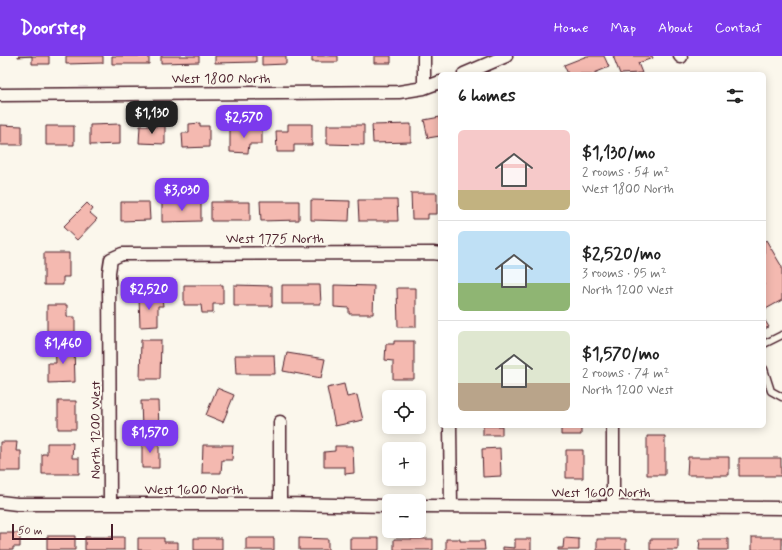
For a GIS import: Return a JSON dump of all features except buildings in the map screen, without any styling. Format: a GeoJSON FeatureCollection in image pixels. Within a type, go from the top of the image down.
{"type":"FeatureCollection","features":[{"type":"Feature","properties":{"kind":"street"},"geometry":{"type":"LineString","coordinates":[[424,56],[424,88]]}},
{"type":"Feature","properties":{"kind":"street"},"geometry":{"type":"LineString","coordinates":[[469,72],[506,56]]}},
{"type":"Feature","properties":{"kind":"street","name":"West 1800 North"},"geometry":{"type":"LineString","coordinates":[[0,95],[399,92],[424,88],[438,83]]}},
{"type":"Feature","properties":{"kind":"street","name":"West 1775 North"},"geometry":{"type":"LineString","coordinates":[[112,259],[122,254],[438,254]]}},
{"type":"Feature","properties":{"kind":"street","name":"North 1200 West"},"geometry":{"type":"LineString","coordinates":[[110,504],[109,272],[112,259]]}},
{"type":"Feature","properties":{"kind":"street"},"geometry":{"type":"LineString","coordinates":[[280,422],[280,504]]}},
{"type":"Feature","properties":{"kind":"street"},"geometry":{"type":"LineString","coordinates":[[450,428],[450,506]]}},
{"type":"Feature","properties":{"kind":"street"},"geometry":{"type":"LineString","coordinates":[[613,428],[613,507]]}},
{"type":"Feature","properties":{"kind":"street","name":"West 1600 North"},"geometry":{"type":"LineString","coordinates":[[0,502],[17,504],[280,504],[382,506]]}},
{"type":"Feature","properties":{"kind":"street","name":"West 1600 North"},"geometry":{"type":"LineString","coordinates":[[426,506],[782,508]]}},
{"type":"Feature","properties":{"kind":"lane"},"geometry":{"type":"LineString","coordinates":[[766,343],[782,335]]}},
{"type":"Feature","properties":{"kind":"lane"},"geometry":{"type":"LineString","coordinates":[[766,374],[771,390],[782,397]]}}]}
